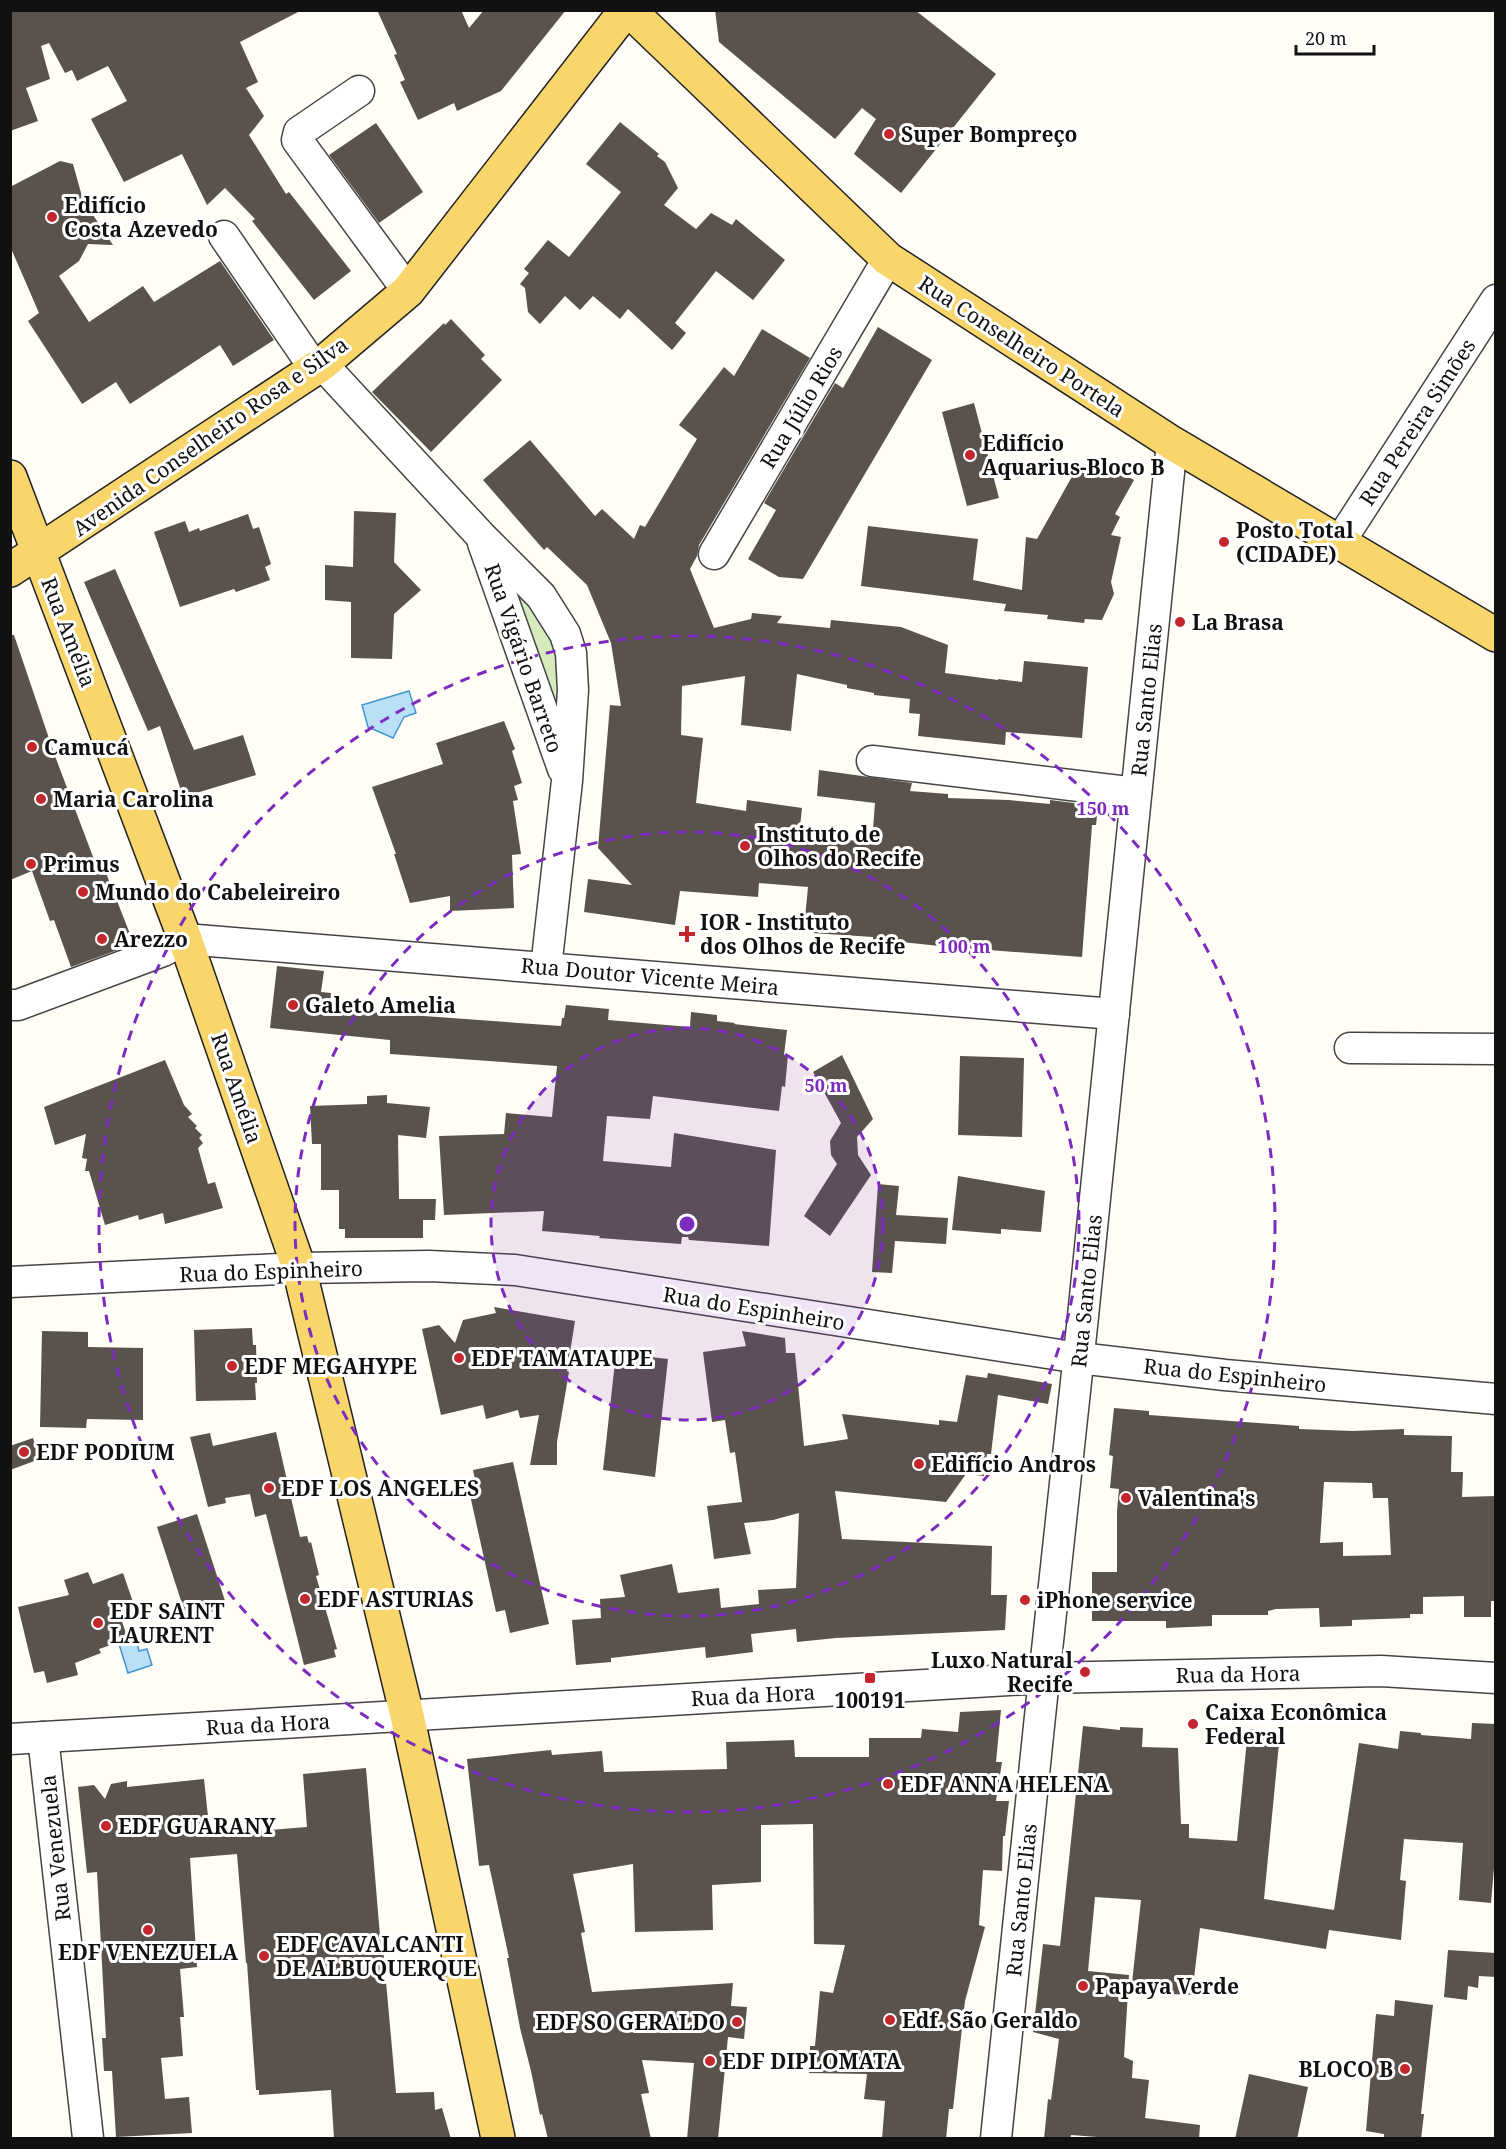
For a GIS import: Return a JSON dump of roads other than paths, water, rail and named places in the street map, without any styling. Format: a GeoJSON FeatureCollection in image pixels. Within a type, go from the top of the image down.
{"type":"FeatureCollection","features":[{"type":"Feature","properties":{"kind":"main road","name":"Rua Conselheiro Portela"},"geometry":{"type":"LineString","coordinates":[[627,10],[888,259],[1173,443],[1496,634]]}},
{"type":"Feature","properties":{"kind":"main road","name":"Avenida Conselheiro Rosa e Silva"},"geometry":{"type":"LineString","coordinates":[[10,570],[319,367],[408,291],[627,10]]}},
{"type":"Feature","properties":{"kind":"main road","name":"Rua Amélia"},"geometry":{"type":"LineString","coordinates":[[10,477],[185,939],[299,1268],[407,1715],[498,2139]]}},
{"type":"Feature","properties":{"kind":"street"},"geometry":{"type":"LineString","coordinates":[[359,91],[299,132],[297,140],[408,291]]}},
{"type":"Feature","properties":{"kind":"street","name":"Rua Vigário Barreto"},"geometry":{"type":"LineString","coordinates":[[224,236],[319,367],[480,536],[541,596],[565,634],[571,652],[573,690],[567,781],[546,968]]}},
{"type":"Feature","properties":{"kind":"street","name":"Rua Júlio Rios"},"geometry":{"type":"LineString","coordinates":[[714,554],[888,259]]}},
{"type":"Feature","properties":{"kind":"street","name":"Rua Pereira Simões"},"geometry":{"type":"LineString","coordinates":[[1339,543],[1496,300]]}},
{"type":"Feature","properties":{"kind":"street","name":"Rua Santo Elias"},"geometry":{"type":"LineString","coordinates":[[996,2139],[1173,443]]}},
{"type":"Feature","properties":{"kind":"street","name":"Rua Vigário Barreto"},"geometry":{"type":"LineString","coordinates":[[480,536],[567,781]]}},
{"type":"Feature","properties":{"kind":"street"},"geometry":{"type":"LineString","coordinates":[[872,761],[1136,793]]}},
{"type":"Feature","properties":{"kind":"street"},"geometry":{"type":"LineString","coordinates":[[10,1005],[18,1005],[163,951],[185,939]]}},
{"type":"Feature","properties":{"kind":"street","name":"Rua Doutor Vicente Meira"},"geometry":{"type":"LineString","coordinates":[[185,939],[1114,1014]]}},
{"type":"Feature","properties":{"kind":"street"},"geometry":{"type":"LineString","coordinates":[[1350,1048],[1496,1049]]}},
{"type":"Feature","properties":{"kind":"street","name":"Rua do Espinheiro"},"geometry":{"type":"LineString","coordinates":[[10,1282],[299,1268],[429,1266],[515,1270],[1079,1358],[1225,1376],[1496,1399]]}},
{"type":"Feature","properties":{"kind":"street","name":"Rua da Hora"},"geometry":{"type":"LineString","coordinates":[[10,1739],[1044,1678],[1382,1671],[1496,1678]]}},
{"type":"Feature","properties":{"kind":"street","name":"Rua Venezuela"},"geometry":{"type":"LineString","coordinates":[[43,1737],[88,2139]]}},
{"type":"Feature","properties":{"kind":"water"},"geometry":{"type":"Polygon","coordinates":[[[409,691],[416,713],[404,717],[393,738],[368,727],[362,705],[409,691]]]}},
{"type":"Feature","properties":{"kind":"water"},"geometry":{"type":"Polygon","coordinates":[[[135,1636],[139,1651],[147,1649],[152,1665],[128,1673],[118,1641],[135,1636]]]}},
{"type":"Feature","properties":{"kind":"place","name":"Super Bompreço"},"geometry":{"type":"Point","coordinates":[889,134]}},
{"type":"Feature","properties":{"kind":"place","name":"Edifício Costa Azevedo"},"geometry":{"type":"Point","coordinates":[52,217]}},
{"type":"Feature","properties":{"kind":"place","name":"Edifício Aquarius-Bloco B"},"geometry":{"type":"Point","coordinates":[970,455]}},
{"type":"Feature","properties":{"kind":"place","name":"Posto Total (CIDADE)"},"geometry":{"type":"Point","coordinates":[1224,542]}},
{"type":"Feature","properties":{"kind":"place","name":"La Brasa"},"geometry":{"type":"Point","coordinates":[1180,622]}},
{"type":"Feature","properties":{"kind":"place","name":"Camucá"},"geometry":{"type":"Point","coordinates":[32,747]}},
{"type":"Feature","properties":{"kind":"place","name":"Maria Carolina"},"geometry":{"type":"Point","coordinates":[41,799]}},
{"type":"Feature","properties":{"kind":"place","name":"Instituto de Olhos do Recife"},"geometry":{"type":"Point","coordinates":[745,846]}},
{"type":"Feature","properties":{"kind":"place","name":"Primus"},"geometry":{"type":"Point","coordinates":[31,864]}},
{"type":"Feature","properties":{"kind":"place","name":"Mundo do Cabeleireiro"},"geometry":{"type":"Point","coordinates":[83,892]}},
{"type":"Feature","properties":{"kind":"place","name":"IOR - Instituto dos Olhos de Recife"},"geometry":{"type":"Point","coordinates":[687,934]}},
{"type":"Feature","properties":{"kind":"place","name":"Arezzo"},"geometry":{"type":"Point","coordinates":[102,939]}},
{"type":"Feature","properties":{"kind":"place","name":"Galeto Amelia"},"geometry":{"type":"Point","coordinates":[293,1005]}},
{"type":"Feature","properties":{"kind":"place","name":"EDF TAMATAUPE"},"geometry":{"type":"Point","coordinates":[459,1358]}},
{"type":"Feature","properties":{"kind":"place","name":"EDF MEGAHYPE"},"geometry":{"type":"Point","coordinates":[232,1366]}},
{"type":"Feature","properties":{"kind":"place","name":"EDF PODIUM"},"geometry":{"type":"Point","coordinates":[24,1452]}},
{"type":"Feature","properties":{"kind":"place","name":"Edifício Andros"},"geometry":{"type":"Point","coordinates":[919,1464]}},
{"type":"Feature","properties":{"kind":"place","name":"EDF LOS ANGELES"},"geometry":{"type":"Point","coordinates":[269,1488]}},
{"type":"Feature","properties":{"kind":"place","name":"Valentina's"},"geometry":{"type":"Point","coordinates":[1126,1498]}},
{"type":"Feature","properties":{"kind":"place","name":"EDF ASTURIAS"},"geometry":{"type":"Point","coordinates":[305,1599]}},
{"type":"Feature","properties":{"kind":"place","name":"iPhone service"},"geometry":{"type":"Point","coordinates":[1025,1600]}},
{"type":"Feature","properties":{"kind":"place","name":"EDF SAINT LAURENT"},"geometry":{"type":"Point","coordinates":[98,1623]}},
{"type":"Feature","properties":{"kind":"place","name":"Luxo Natural Recife"},"geometry":{"type":"Point","coordinates":[1085,1672]}},
{"type":"Feature","properties":{"kind":"place","name":"100191"},"geometry":{"type":"Point","coordinates":[870,1678]}},
{"type":"Feature","properties":{"kind":"place","name":"Caixa Econômica Federal"},"geometry":{"type":"Point","coordinates":[1193,1724]}},
{"type":"Feature","properties":{"kind":"place","name":"EDF ANNA HELENA"},"geometry":{"type":"Point","coordinates":[888,1784]}},
{"type":"Feature","properties":{"kind":"place","name":"EDF GUARANY"},"geometry":{"type":"Point","coordinates":[106,1826]}},
{"type":"Feature","properties":{"kind":"place","name":"EDF VENEZUELA"},"geometry":{"type":"Point","coordinates":[148,1930]}},
{"type":"Feature","properties":{"kind":"place","name":"EDF CAVALCANTI DE ALBUQUERQUE"},"geometry":{"type":"Point","coordinates":[264,1956]}},
{"type":"Feature","properties":{"kind":"place","name":"Papaya Verde"},"geometry":{"type":"Point","coordinates":[1083,1986]}},
{"type":"Feature","properties":{"kind":"place","name":"Edf. São Geraldo"},"geometry":{"type":"Point","coordinates":[890,2020]}},
{"type":"Feature","properties":{"kind":"place","name":"EDF SO GERALDO"},"geometry":{"type":"Point","coordinates":[737,2022]}},
{"type":"Feature","properties":{"kind":"place","name":"EDF DIPLOMATA"},"geometry":{"type":"Point","coordinates":[710,2061]}},
{"type":"Feature","properties":{"kind":"place","name":"BLOCO B"},"geometry":{"type":"Point","coordinates":[1405,2069]}}]}
